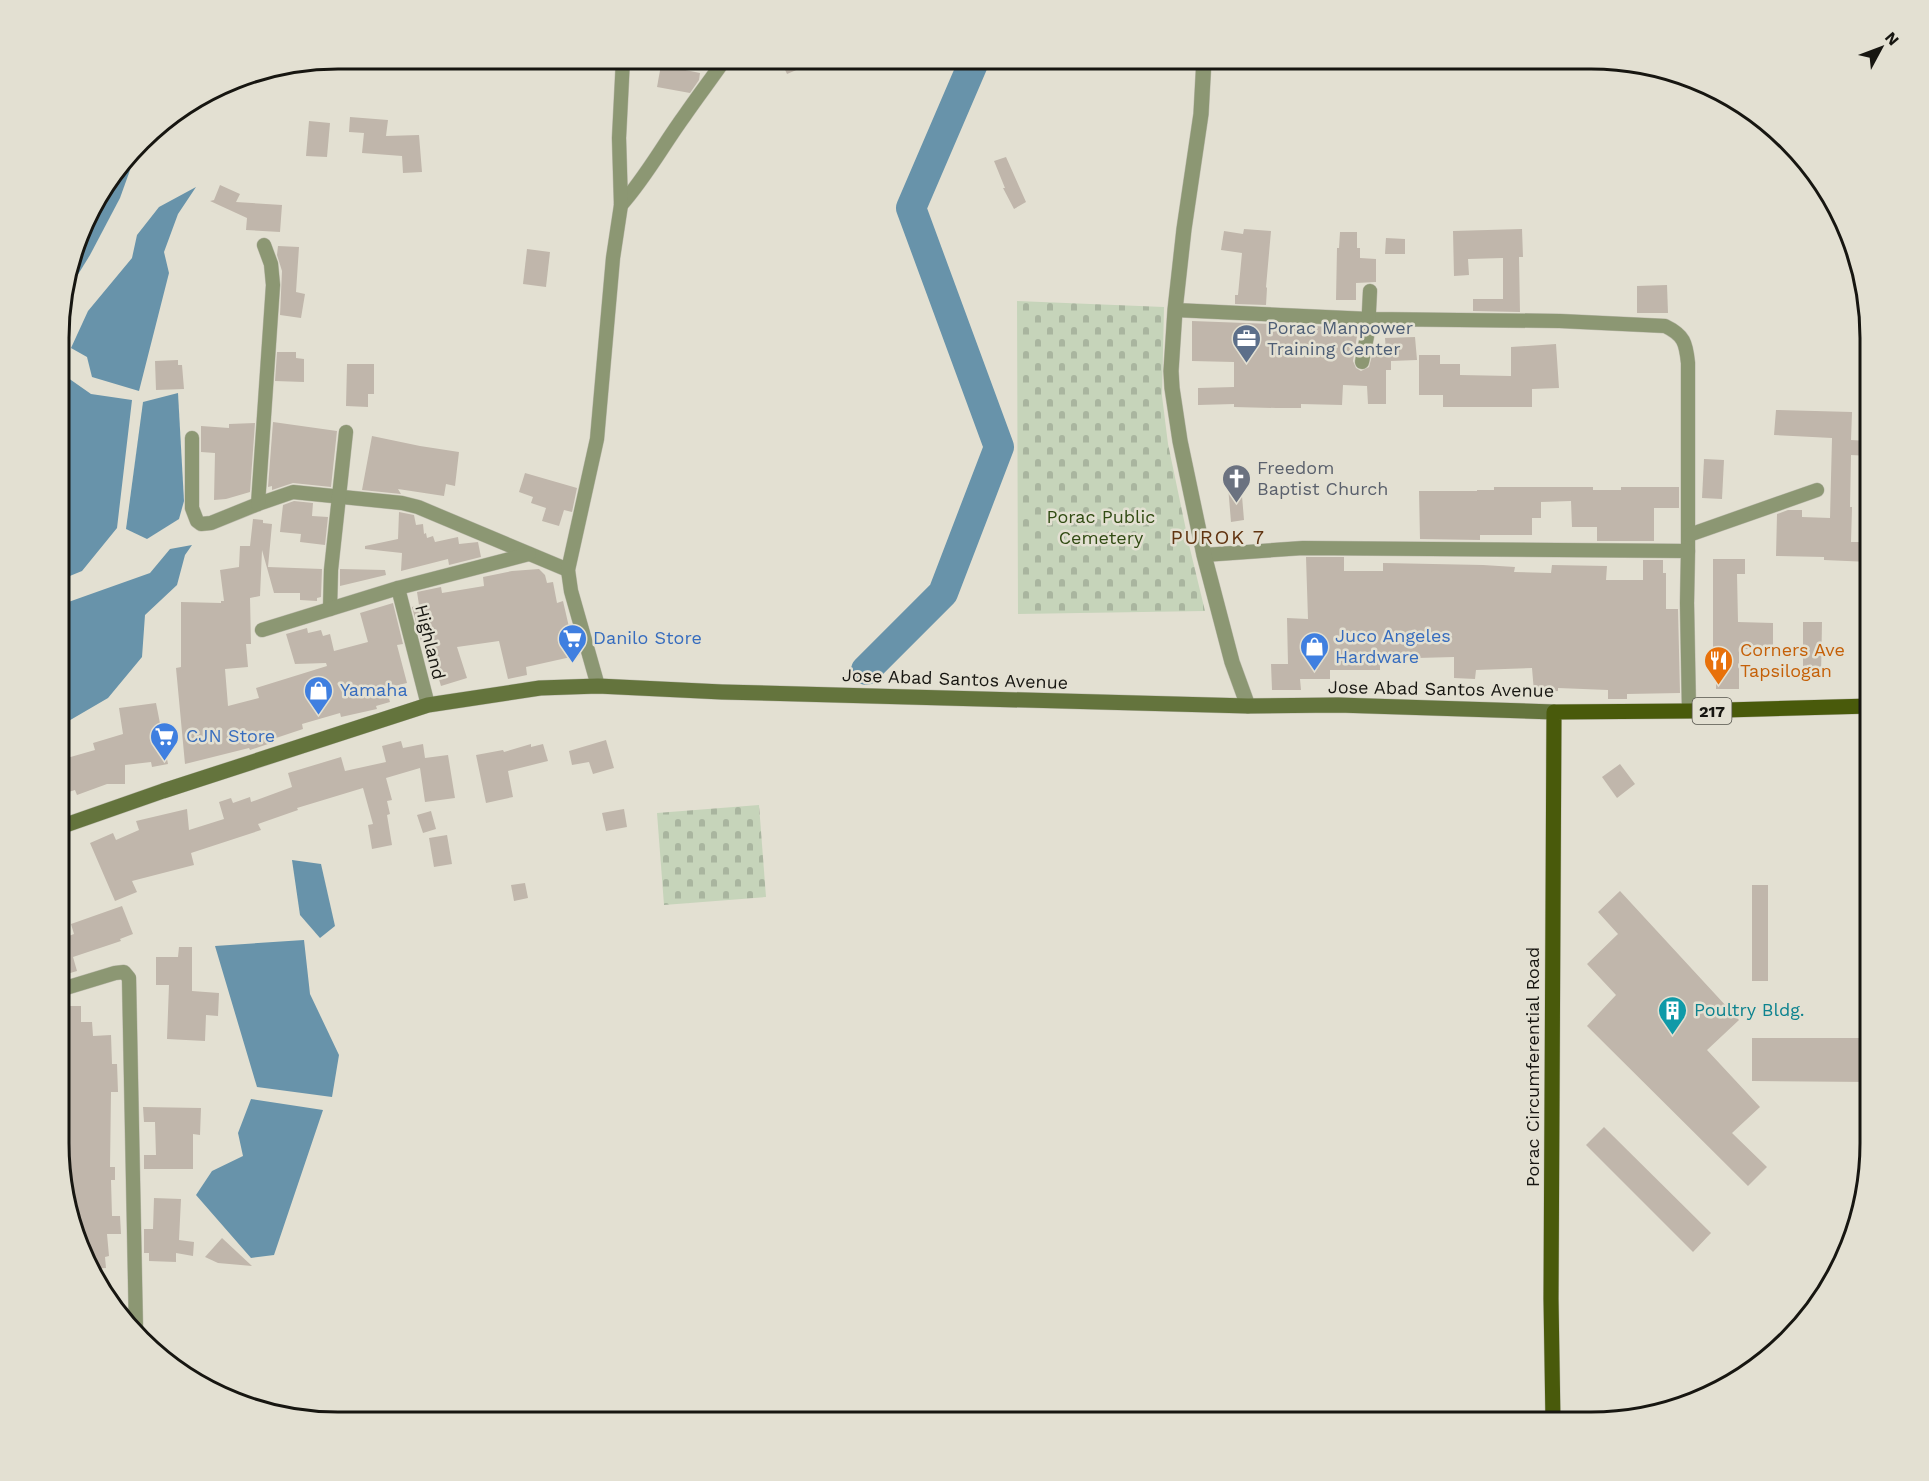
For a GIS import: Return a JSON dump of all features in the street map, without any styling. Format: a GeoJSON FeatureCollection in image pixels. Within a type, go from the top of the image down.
{"type":"FeatureCollection","features":[{"type":"Feature","properties":{"kind":"main road","name":"Jose Abad Santos Avenue"},"geometry":{"type":"LineString","coordinates":[[69,824],[428,705],[540,688],[598,686],[723,692],[1248,706],[1338,705],[1554,712],[1860,706]]}},
{"type":"Feature","properties":{"kind":"main road","name":"Porac Circumferential Road"},"geometry":{"type":"LineString","coordinates":[[1553,1412],[1551,1275],[1554,712]]}},
{"type":"Feature","properties":{"kind":"street"},"geometry":{"type":"LineString","coordinates":[[598,686],[571,591],[568,570],[597,439],[613,258],[621,205],[619,138],[622,69]]}},
{"type":"Feature","properties":{"kind":"street"},"geometry":{"type":"LineString","coordinates":[[621,205],[718,69]]}},
{"type":"Feature","properties":{"kind":"street"},"geometry":{"type":"LineString","coordinates":[[1203,69],[1201,114],[1174,310],[1172,388],[1180,441],[1204,555],[1232,662],[1248,706]]}},
{"type":"Feature","properties":{"kind":"street"},"geometry":{"type":"LineString","coordinates":[[258,504],[273,285],[269,254],[264,245]]}},
{"type":"Feature","properties":{"kind":"street"},"geometry":{"type":"LineString","coordinates":[[1362,362],[1369,319],[1370,291]]}},
{"type":"Feature","properties":{"kind":"street"},"geometry":{"type":"LineString","coordinates":[[1174,310],[1369,319],[1639,324],[1665,326],[1676,331],[1686,345],[1688,363],[1689,711]]}},
{"type":"Feature","properties":{"kind":"street"},"geometry":{"type":"LineString","coordinates":[[330,609],[331,570],[346,432]]}},
{"type":"Feature","properties":{"kind":"street"},"geometry":{"type":"LineString","coordinates":[[192,438],[192,508],[197,521],[206,525],[293,492],[410,504],[568,570]]}},
{"type":"Feature","properties":{"kind":"street"},"geometry":{"type":"LineString","coordinates":[[1689,535],[1817,490]]}},
{"type":"Feature","properties":{"kind":"street"},"geometry":{"type":"LineString","coordinates":[[1204,555],[1303,548],[1688,551]]}},
{"type":"Feature","properties":{"kind":"street"},"geometry":{"type":"LineString","coordinates":[[262,630],[398,588],[529,554]]}},
{"type":"Feature","properties":{"kind":"street","name":"Highland"},"geometry":{"type":"LineString","coordinates":[[398,588],[428,705]]}},
{"type":"Feature","properties":{"kind":"street"},"geometry":{"type":"LineString","coordinates":[[69,987],[115,973],[124,972],[129,978],[135,1319]]}},
{"type":"Feature","properties":{"kind":"green space","name":"Porac Public Cemetery"},"geometry":{"type":"Polygon","coordinates":[[[1017,301],[1164,307],[1162,396],[1168,444],[1205,611],[1018,614],[1017,301]]]}},
{"type":"Feature","properties":{"kind":"green space"},"geometry":{"type":"Polygon","coordinates":[[[759,805],[766,897],[664,905],[657,813],[759,805]]]}},
{"type":"Feature","properties":{"kind":"water"},"geometry":{"type":"Polygon","coordinates":[[[132,166],[120,198],[76,278],[89,235],[114,188],[132,166]]]}},
{"type":"Feature","properties":{"kind":"water"},"geometry":{"type":"Polygon","coordinates":[[[196,187],[178,214],[164,252],[169,273],[139,391],[92,377],[87,357],[71,348],[88,311],[132,258],[137,235],[159,207],[196,187]]]}},
{"type":"Feature","properties":{"kind":"water"},"geometry":{"type":"Polygon","coordinates":[[[69,379],[91,394],[132,400],[117,528],[82,571],[69,576],[69,379]]]}},
{"type":"Feature","properties":{"kind":"water"},"geometry":{"type":"Polygon","coordinates":[[[178,393],[184,501],[179,519],[147,539],[126,529],[143,402],[178,393]]]}},
{"type":"Feature","properties":{"kind":"water"},"geometry":{"type":"Polygon","coordinates":[[[192,545],[185,555],[177,585],[145,615],[142,657],[108,698],[69,721],[69,602],[150,573],[170,549],[192,545]]]}},
{"type":"Feature","properties":{"kind":"water"},"geometry":{"type":"Polygon","coordinates":[[[292,860],[321,864],[335,926],[320,938],[300,915],[292,860]]]}},
{"type":"Feature","properties":{"kind":"water"},"geometry":{"type":"Polygon","coordinates":[[[304,940],[310,994],[339,1055],[332,1097],[257,1087],[215,946],[304,940]]]}},
{"type":"Feature","properties":{"kind":"water"},"geometry":{"type":"Polygon","coordinates":[[[251,1099],[323,1110],[274,1255],[251,1258],[196,1195],[212,1171],[243,1156],[238,1133],[251,1099]]]}},
{"type":"Feature","properties":{"kind":"building"},"geometry":{"type":"Polygon","coordinates":[[[660,69],[680,69],[700,73],[699,80],[690,93],[657,87],[660,69]]]}},
{"type":"Feature","properties":{"kind":"building"},"geometry":{"type":"Polygon","coordinates":[[[785,69],[799,69],[787,74],[785,69]]]}},
{"type":"Feature","properties":{"kind":"building"},"geometry":{"type":"Polygon","coordinates":[[[350,117],[388,120],[386,136],[419,135],[422,172],[403,173],[402,156],[362,153],[364,133],[349,132],[350,117]]]}},
{"type":"Feature","properties":{"kind":"building"},"geometry":{"type":"Polygon","coordinates":[[[309,121],[330,123],[327,157],[306,156],[309,121]]]}},
{"type":"Feature","properties":{"kind":"building"},"geometry":{"type":"Polygon","coordinates":[[[1006,157],[1026,202],[1014,209],[1003,188],[1005,188],[994,161],[1006,157]]]}},
{"type":"Feature","properties":{"kind":"building"},"geometry":{"type":"Polygon","coordinates":[[[220,185],[240,194],[236,202],[282,205],[280,232],[246,230],[247,218],[210,201],[214,200],[220,185]]]}},
{"type":"Feature","properties":{"kind":"building"},"geometry":{"type":"Polygon","coordinates":[[[1244,229],[1271,231],[1266,305],[1235,304],[1242,253],[1221,250],[1224,231],[1243,234],[1244,229]]]}},
{"type":"Feature","properties":{"kind":"building"},"geometry":{"type":"Polygon","coordinates":[[[1522,229],[1523,257],[1519,257],[1520,312],[1473,311],[1473,299],[1503,299],[1503,258],[1468,259],[1469,275],[1454,276],[1453,231],[1522,229]]]}},
{"type":"Feature","properties":{"kind":"building"},"geometry":{"type":"Polygon","coordinates":[[[1340,232],[1357,232],[1357,248],[1360,248],[1360,258],[1376,259],[1376,282],[1356,283],[1356,300],[1336,300],[1337,248],[1339,248],[1340,232]]]}},
{"type":"Feature","properties":{"kind":"building"},"geometry":{"type":"Polygon","coordinates":[[[1386,238],[1405,239],[1405,254],[1385,254],[1386,238]]]}},
{"type":"Feature","properties":{"kind":"building"},"geometry":{"type":"Polygon","coordinates":[[[278,246],[299,247],[296,292],[305,294],[301,318],[280,315],[282,271],[277,255],[278,246]]]}},
{"type":"Feature","properties":{"kind":"building"},"geometry":{"type":"Polygon","coordinates":[[[527,249],[550,252],[546,287],[523,284],[527,249]]]}},
{"type":"Feature","properties":{"kind":"building"},"geometry":{"type":"Polygon","coordinates":[[[1667,285],[1668,313],[1637,313],[1637,286],[1667,285]]]}},
{"type":"Feature","properties":{"kind":"building"},"geometry":{"type":"Polygon","coordinates":[[[1192,321],[1302,325],[1329,327],[1329,330],[1358,330],[1353,361],[1356,368],[1361,371],[1369,367],[1373,352],[1386,352],[1385,338],[1415,337],[1417,360],[1391,361],[1391,370],[1386,370],[1386,404],[1368,404],[1367,386],[1343,385],[1342,405],[1301,404],[1301,408],[1276,408],[1234,407],[1234,404],[1198,405],[1198,388],[1234,387],[1234,362],[1192,361],[1192,321]]]}},
{"type":"Feature","properties":{"kind":"building"},"geometry":{"type":"Polygon","coordinates":[[[1556,344],[1559,388],[1532,389],[1532,407],[1443,407],[1443,395],[1419,395],[1419,355],[1440,355],[1440,364],[1460,364],[1460,375],[1511,376],[1511,347],[1556,344]]]}},
{"type":"Feature","properties":{"kind":"building"},"geometry":{"type":"Polygon","coordinates":[[[277,352],[296,352],[296,358],[304,359],[304,382],[275,381],[277,352]]]}},
{"type":"Feature","properties":{"kind":"building"},"geometry":{"type":"Polygon","coordinates":[[[178,360],[178,365],[182,365],[184,389],[156,390],[155,361],[178,360]]]}},
{"type":"Feature","properties":{"kind":"building"},"geometry":{"type":"Polygon","coordinates":[[[347,364],[374,364],[374,394],[368,394],[368,407],[346,406],[347,364]]]}},
{"type":"Feature","properties":{"kind":"building"},"geometry":{"type":"Polygon","coordinates":[[[1776,410],[1852,412],[1851,440],[1860,440],[1860,455],[1851,455],[1851,542],[1860,542],[1860,562],[1824,560],[1824,557],[1776,556],[1777,514],[1788,510],[1802,510],[1802,517],[1830,518],[1832,438],[1774,435],[1776,410]]]}},
{"type":"Feature","properties":{"kind":"building"},"geometry":{"type":"Polygon","coordinates":[[[273,422],[337,431],[331,487],[293,483],[272,490],[272,486],[268,487],[273,422]]]}},
{"type":"Feature","properties":{"kind":"building"},"geometry":{"type":"Polygon","coordinates":[[[255,423],[250,492],[214,500],[215,453],[201,452],[201,426],[229,428],[229,424],[255,423]]]}},
{"type":"Feature","properties":{"kind":"building"},"geometry":{"type":"Polygon","coordinates":[[[372,436],[459,452],[455,486],[446,484],[444,496],[398,489],[401,494],[362,490],[372,436]]]}},
{"type":"Feature","properties":{"kind":"building"},"geometry":{"type":"Polygon","coordinates":[[[1704,459],[1724,460],[1722,499],[1702,498],[1704,459]]]}},
{"type":"Feature","properties":{"kind":"building"},"geometry":{"type":"Polygon","coordinates":[[[525,473],[577,488],[572,512],[564,510],[559,526],[542,521],[546,508],[531,503],[533,497],[519,492],[525,473]]]}},
{"type":"Feature","properties":{"kind":"building","name":"Freedom Baptist Church"},"geometry":{"type":"Polygon","coordinates":[[[1241,484],[1244,520],[1231,522],[1228,486],[1241,484]]]}},
{"type":"Feature","properties":{"kind":"building"},"geometry":{"type":"Polygon","coordinates":[[[1494,487],[1593,487],[1593,490],[1621,490],[1621,487],[1679,487],[1679,508],[1654,508],[1654,541],[1597,541],[1597,527],[1572,527],[1571,501],[1541,502],[1541,518],[1532,518],[1532,535],[1480,535],[1480,540],[1420,539],[1419,491],[1477,491],[1494,490],[1494,487]]]}},
{"type":"Feature","properties":{"kind":"building"},"geometry":{"type":"Polygon","coordinates":[[[294,501],[313,503],[312,516],[328,517],[325,545],[300,542],[301,534],[280,532],[283,505],[294,501]]]}},
{"type":"Feature","properties":{"kind":"building"},"geometry":{"type":"Polygon","coordinates":[[[399,512],[414,515],[416,525],[423,524],[424,534],[426,533],[427,538],[433,536],[435,542],[458,537],[459,544],[478,542],[481,557],[449,565],[448,559],[401,571],[402,553],[365,549],[365,546],[398,539],[399,512]]]}},
{"type":"Feature","properties":{"kind":"building"},"geometry":{"type":"Polygon","coordinates":[[[253,519],[272,524],[268,567],[322,569],[321,597],[317,598],[317,601],[300,600],[300,593],[274,593],[262,550],[260,596],[250,598],[251,644],[246,644],[248,667],[225,669],[228,706],[259,698],[256,688],[327,666],[326,663],[295,664],[286,634],[307,628],[308,633],[321,630],[323,636],[330,634],[334,651],[368,642],[360,613],[393,603],[403,644],[397,645],[407,683],[386,688],[390,702],[376,706],[377,709],[341,717],[340,713],[302,724],[303,729],[267,741],[268,744],[250,750],[249,748],[185,764],[176,668],[181,667],[181,602],[221,603],[224,601],[220,570],[239,567],[240,546],[250,546],[253,519]]]}},
{"type":"Feature","properties":{"kind":"building"},"geometry":{"type":"Polygon","coordinates":[[[1306,557],[1344,557],[1344,571],[1383,571],[1383,563],[1483,565],[1515,567],[1514,572],[1551,573],[1552,565],[1607,566],[1606,580],[1643,580],[1643,560],[1663,560],[1663,573],[1666,573],[1666,609],[1678,609],[1680,693],[1627,694],[1627,699],[1608,699],[1608,690],[1558,688],[1558,691],[1534,692],[1532,668],[1476,670],[1475,679],[1454,678],[1454,657],[1380,659],[1380,670],[1330,670],[1330,679],[1300,679],[1301,690],[1272,690],[1271,664],[1288,664],[1287,618],[1308,619],[1306,557]]]}},
{"type":"Feature","properties":{"kind":"building"},"geometry":{"type":"Polygon","coordinates":[[[1713,559],[1745,559],[1745,574],[1737,574],[1738,622],[1773,623],[1773,649],[1739,649],[1739,689],[1716,689],[1716,650],[1713,650],[1713,559]]]}},
{"type":"Feature","properties":{"kind":"building"},"geometry":{"type":"Polygon","coordinates":[[[340,569],[385,570],[386,575],[340,586],[340,569]]]}},
{"type":"Feature","properties":{"kind":"building"},"geometry":{"type":"Polygon","coordinates":[[[539,569],[545,575],[547,583],[553,582],[557,603],[563,601],[569,627],[571,627],[580,655],[526,667],[527,675],[508,679],[499,641],[457,647],[467,678],[441,686],[427,640],[421,641],[412,607],[419,605],[417,592],[441,587],[442,593],[484,586],[483,577],[512,571],[539,569]]]}},
{"type":"Feature","properties":{"kind":"building"},"geometry":{"type":"Polygon","coordinates":[[[1803,622],[1822,622],[1821,677],[1803,677],[1803,622]]]}},
{"type":"Feature","properties":{"kind":"building"},"geometry":{"type":"Polygon","coordinates":[[[156,703],[168,764],[152,767],[151,762],[125,765],[125,784],[107,784],[77,795],[75,790],[69,792],[69,757],[95,750],[93,743],[123,734],[119,708],[156,703]]]}},
{"type":"Feature","properties":{"kind":"building"},"geometry":{"type":"Polygon","coordinates":[[[606,740],[614,768],[593,774],[589,762],[572,765],[569,751],[606,740]]]}},
{"type":"Feature","properties":{"kind":"building"},"geometry":{"type":"Polygon","coordinates":[[[401,741],[403,748],[423,744],[425,758],[448,755],[455,798],[425,802],[420,768],[386,778],[392,800],[387,801],[390,814],[387,815],[392,845],[372,849],[368,825],[373,824],[363,788],[297,808],[298,810],[258,824],[261,830],[191,853],[194,865],[132,881],[137,892],[115,901],[90,843],[113,833],[116,840],[139,830],[136,821],[187,809],[189,830],[224,819],[219,802],[231,798],[233,803],[250,797],[251,802],[292,787],[288,773],[341,757],[345,771],[386,762],[382,746],[401,741]]]}},
{"type":"Feature","properties":{"kind":"building"},"geometry":{"type":"Polygon","coordinates":[[[531,744],[531,747],[543,744],[548,761],[508,771],[513,797],[486,803],[476,755],[503,750],[504,752],[531,744]]]}},
{"type":"Feature","properties":{"kind":"building"},"geometry":{"type":"Polygon","coordinates":[[[1620,764],[1635,784],[1617,798],[1602,777],[1620,764]]]}},
{"type":"Feature","properties":{"kind":"building"},"geometry":{"type":"Polygon","coordinates":[[[624,809],[627,827],[606,831],[602,813],[624,809]]]}},
{"type":"Feature","properties":{"kind":"building"},"geometry":{"type":"Polygon","coordinates":[[[431,811],[436,829],[423,833],[417,815],[431,811]]]}},
{"type":"Feature","properties":{"kind":"building"},"geometry":{"type":"Polygon","coordinates":[[[447,835],[452,864],[434,867],[429,838],[447,835]]]}},
{"type":"Feature","properties":{"kind":"building"},"geometry":{"type":"Polygon","coordinates":[[[525,883],[528,898],[514,901],[511,885],[525,883]]]}},
{"type":"Feature","properties":{"kind":"building"},"geometry":{"type":"Polygon","coordinates":[[[1752,885],[1768,885],[1768,981],[1752,981],[1752,885]]]}},
{"type":"Feature","properties":{"kind":"building"},"geometry":{"type":"Polygon","coordinates":[[[1620,891],[1739,1020],[1707,1050],[1760,1107],[1732,1133],[1767,1167],[1748,1186],[1587,1026],[1616,995],[1587,964],[1618,934],[1598,912],[1620,891]]]}},
{"type":"Feature","properties":{"kind":"building"},"geometry":{"type":"Polygon","coordinates":[[[122,906],[133,934],[120,939],[121,941],[73,957],[77,971],[69,973],[69,936],[74,934],[71,924],[122,906]]]}},
{"type":"Feature","properties":{"kind":"building"},"geometry":{"type":"Polygon","coordinates":[[[179,947],[192,947],[192,991],[219,993],[218,1016],[206,1015],[205,1041],[167,1039],[169,985],[156,985],[156,957],[178,957],[179,947]]]}},
{"type":"Feature","properties":{"kind":"building"},"geometry":{"type":"Polygon","coordinates":[[[69,1006],[81,1006],[81,1022],[92,1022],[93,1036],[111,1035],[112,1064],[117,1064],[118,1092],[111,1092],[110,1167],[115,1167],[115,1180],[111,1180],[112,1216],[120,1216],[121,1234],[107,1234],[109,1256],[105,1257],[106,1268],[100,1268],[89,1246],[78,1213],[71,1178],[69,1006]]]}},
{"type":"Feature","properties":{"kind":"building"},"geometry":{"type":"Polygon","coordinates":[[[1752,1038],[1860,1038],[1860,1082],[1752,1081],[1752,1038]]]}},
{"type":"Feature","properties":{"kind":"building"},"geometry":{"type":"Polygon","coordinates":[[[143,1107],[201,1108],[200,1135],[193,1134],[193,1169],[144,1169],[144,1155],[156,1155],[155,1122],[144,1122],[143,1107]]]}},
{"type":"Feature","properties":{"kind":"building"},"geometry":{"type":"Polygon","coordinates":[[[1604,1127],[1711,1233],[1693,1252],[1586,1145],[1604,1127]]]}},
{"type":"Feature","properties":{"kind":"building"},"geometry":{"type":"Polygon","coordinates":[[[154,1198],[181,1199],[179,1240],[194,1242],[193,1256],[176,1253],[176,1262],[149,1261],[149,1253],[144,1253],[144,1229],[153,1229],[154,1198]]]}},
{"type":"Feature","properties":{"kind":"building"},"geometry":{"type":"Polygon","coordinates":[[[222,1238],[252,1266],[218,1263],[205,1257],[222,1238]]]}},
{"type":"Feature","properties":{"kind":"waterway"},"geometry":{"type":"LineString","coordinates":[[866,670],[943,593],[999,447],[911,208],[971,69]]}},
{"type":"Feature","properties":{"kind":"place","name":"Porac Manpower Training Center"},"geometry":{"type":"Point","coordinates":[1246,364]}},
{"type":"Feature","properties":{"kind":"place","name":"Freedom Baptist Church"},"geometry":{"type":"Point","coordinates":[1236,504]}},
{"type":"Feature","properties":{"kind":"place","name":"Danilo Store"},"geometry":{"type":"Point","coordinates":[572,664]}},
{"type":"Feature","properties":{"kind":"place","name":"Juco Angeles Hardware"},"geometry":{"type":"Point","coordinates":[1314,672]}},
{"type":"Feature","properties":{"kind":"place","name":"Corners Ave Tapsilogan"},"geometry":{"type":"Point","coordinates":[1719,686]}},
{"type":"Feature","properties":{"kind":"place","name":"Yamaha"},"geometry":{"type":"Point","coordinates":[319,716]}},
{"type":"Feature","properties":{"kind":"place","name":"CJN Store"},"geometry":{"type":"Point","coordinates":[165,762]}},
{"type":"Feature","properties":{"kind":"place","name":"Poultry Bldg."},"geometry":{"type":"Point","coordinates":[1673,1036]}},
{"type":"Feature","properties":{"kind":"district","name":"PUROK 7"},"geometry":{"type":"Point","coordinates":[1218,537]}}]}
